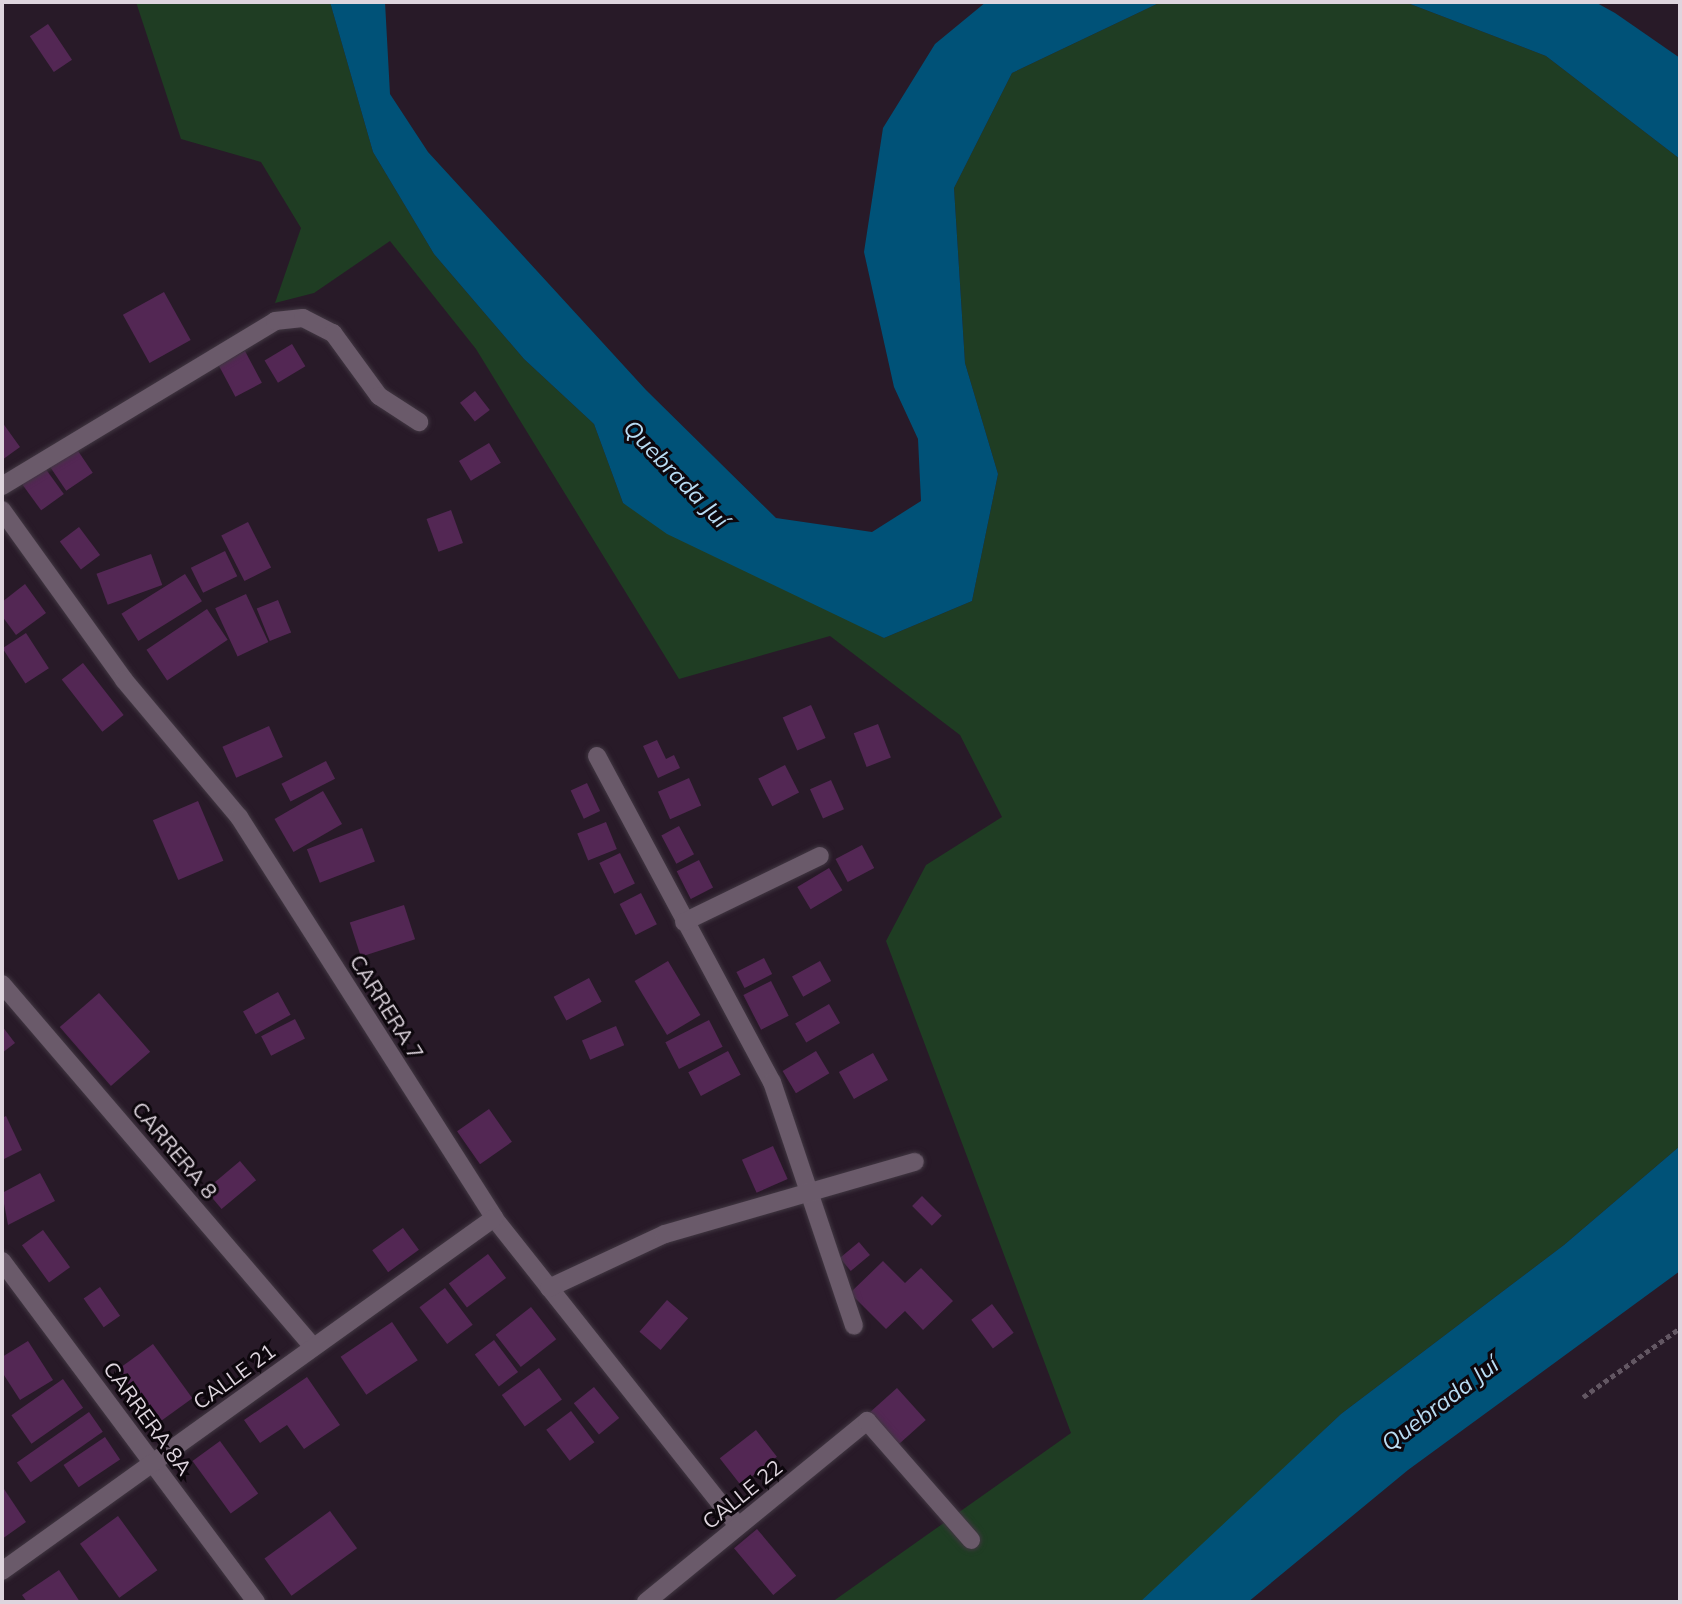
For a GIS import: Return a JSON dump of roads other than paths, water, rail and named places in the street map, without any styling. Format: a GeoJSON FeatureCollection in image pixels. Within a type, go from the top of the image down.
{"type":"FeatureCollection","features":[{"type":"Feature","properties":{"kind":"street"},"geometry":{"type":"LineString","coordinates":[[2,486],[275,321],[303,318],[332,333],[379,396],[419,422]]}},
{"type":"Feature","properties":{"kind":"street","name":"CARRERA 7"},"geometry":{"type":"LineString","coordinates":[[2,510],[124,680],[239,817],[494,1218],[737,1526]]}},
{"type":"Feature","properties":{"kind":"street"},"geometry":{"type":"LineString","coordinates":[[597,756],[772,1082],[854,1326]]}},
{"type":"Feature","properties":{"kind":"street"},"geometry":{"type":"LineString","coordinates":[[684,922],[820,856]]}},
{"type":"Feature","properties":{"kind":"street","name":"CARRERA 8"},"geometry":{"type":"LineString","coordinates":[[2,984],[313,1347]]}},
{"type":"Feature","properties":{"kind":"street"},"geometry":{"type":"LineString","coordinates":[[550,1289],[665,1234],[809,1189],[915,1162]]}},
{"type":"Feature","properties":{"kind":"street","name":"CALLE 21"},"geometry":{"type":"LineString","coordinates":[[2,1571],[494,1218]]}},
{"type":"Feature","properties":{"kind":"street","name":"CARRERA 8A"},"geometry":{"type":"LineString","coordinates":[[2,1261],[256,1602]]}},
{"type":"Feature","properties":{"kind":"street","name":"CALLE 22"},"geometry":{"type":"LineString","coordinates":[[646,1602],[867,1421],[971,1540]]}},
{"type":"Feature","properties":{"kind":"water","name":"Quebrada Juí"},"geometry":{"type":"Polygon","coordinates":[[[330,2],[385,2],[390,94],[428,152],[646,390],[776,518],[872,532],[921,501],[918,439],[894,387],[864,252],[883,128],[935,44],[986,2],[1161,2],[1012,73],[954,188],[965,363],[998,474],[972,601],[884,638],[667,534],[623,503],[594,424],[524,359],[434,254],[373,152],[330,2]]]}},
{"type":"Feature","properties":{"kind":"water"},"geometry":{"type":"Polygon","coordinates":[[[1405,2],[1595,2],[1615,13],[1680,58],[1680,159],[1546,56],[1405,2]]]}},
{"type":"Feature","properties":{"kind":"water","name":"Quebrada Juí"},"geometry":{"type":"Polygon","coordinates":[[[1680,1146],[1680,1271],[1408,1470],[1248,1602],[1140,1602],[1341,1414],[1564,1245],[1680,1146]]]}}]}
